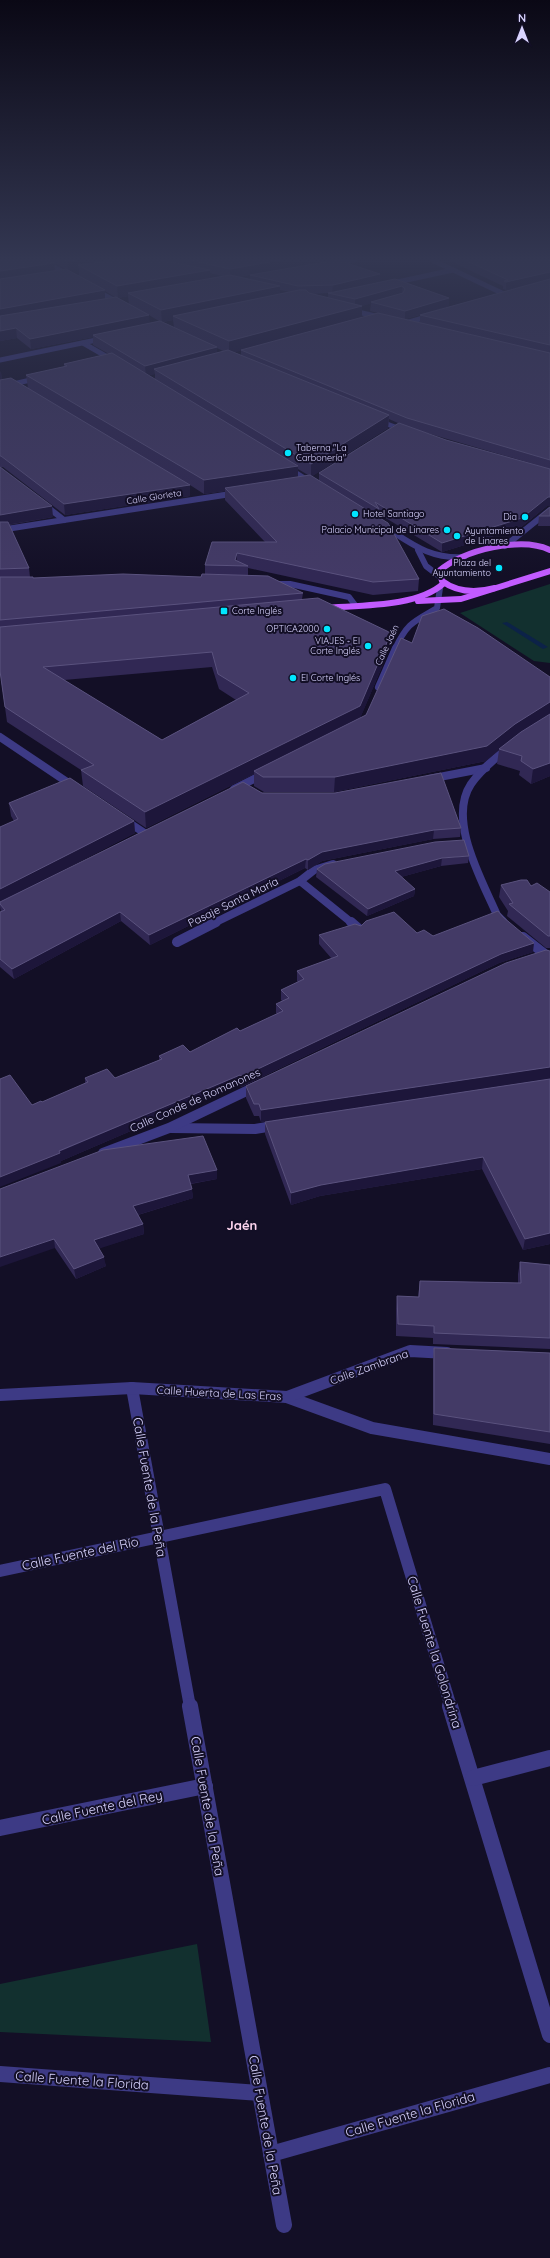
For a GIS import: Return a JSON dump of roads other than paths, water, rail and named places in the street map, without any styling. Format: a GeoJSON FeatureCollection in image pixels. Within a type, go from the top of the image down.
{"type":"FeatureCollection","features":[{"type":"Feature","properties":{"kind":"main road"},"geometry":{"type":"LineString","coordinates":[[442,586],[439,576],[440,571],[446,564],[505,546],[525,543],[550,550]]}},
{"type":"Feature","properties":{"kind":"main road"},"geometry":{"type":"LineString","coordinates":[[404,600],[438,602],[461,599],[550,571]]}},
{"type":"Feature","properties":{"kind":"main road"},"geometry":{"type":"LineString","coordinates":[[315,608],[404,600],[431,594],[442,586],[469,591],[495,588]]}},
{"type":"Feature","properties":{"kind":"street"},"geometry":{"type":"LineString","coordinates":[[0,387],[49,376]]}},
{"type":"Feature","properties":{"kind":"street"},"geometry":{"type":"LineString","coordinates":[[6,380],[19,388]]}},
{"type":"Feature","properties":{"kind":"street"},"geometry":{"type":"LineString","coordinates":[[368,416],[411,433]]}},
{"type":"Feature","properties":{"kind":"street"},"geometry":{"type":"LineString","coordinates":[[390,432],[397,428]]}},
{"type":"Feature","properties":{"kind":"street"},"geometry":{"type":"LineString","coordinates":[[278,462],[317,486]]}},
{"type":"Feature","properties":{"kind":"street"},"geometry":{"type":"LineString","coordinates":[[295,484],[311,482],[318,478]]}},
{"type":"Feature","properties":{"kind":"street","name":"Calle Glorieta"},"geometry":{"type":"LineString","coordinates":[[0,530],[241,492]]}},
{"type":"Feature","properties":{"kind":"street"},"geometry":{"type":"LineString","coordinates":[[195,494],[202,498]]}},
{"type":"Feature","properties":{"kind":"street"},"geometry":{"type":"LineString","coordinates":[[35,498],[64,520]]}},
{"type":"Feature","properties":{"kind":"street"},"geometry":{"type":"LineString","coordinates":[[505,546],[550,510]]}},
{"type":"Feature","properties":{"kind":"street"},"geometry":{"type":"LineString","coordinates":[[375,521],[407,540],[418,550],[442,559],[469,557]]}},
{"type":"Feature","properties":{"kind":"street"},"geometry":{"type":"LineString","coordinates":[[418,550],[421,561],[427,569],[439,576]]}},
{"type":"Feature","properties":{"kind":"street"},"geometry":{"type":"LineString","coordinates":[[261,583],[290,584],[350,597],[355,605]]}},
{"type":"Feature","properties":{"kind":"street"},"geometry":{"type":"LineString","coordinates":[[442,586],[438,602],[444,611]]}},
{"type":"Feature","properties":{"kind":"street","name":"Calle Jaén"},"geometry":{"type":"LineString","coordinates":[[375,697],[403,631],[413,622],[434,610],[438,602]]}},
{"type":"Feature","properties":{"kind":"street"},"geometry":{"type":"LineString","coordinates":[[0,736],[86,794]]}},
{"type":"Feature","properties":{"kind":"street"},"geometry":{"type":"LineString","coordinates":[[514,744],[486,768],[471,784],[466,797],[464,842],[497,915],[546,956]]}},
{"type":"Feature","properties":{"kind":"street"},"geometry":{"type":"LineString","coordinates":[[419,781],[486,768]]}},
{"type":"Feature","properties":{"kind":"street"},"geometry":{"type":"LineString","coordinates":[[229,792],[246,787],[271,771]]}},
{"type":"Feature","properties":{"kind":"street"},"geometry":{"type":"LineString","coordinates":[[119,816],[146,834]]}},
{"type":"Feature","properties":{"kind":"street","name":"Pasaje Santa María"},"geometry":{"type":"LineString","coordinates":[[177,942],[300,881],[323,866],[345,861]]}},
{"type":"Feature","properties":{"kind":"street"},"geometry":{"type":"LineString","coordinates":[[300,881],[359,929]]}},
{"type":"Feature","properties":{"kind":"street","name":"Calle Conde de Romanones"},"geometry":{"type":"LineString","coordinates":[[95,1156],[169,1128],[268,1081]]}},
{"type":"Feature","properties":{"kind":"street"},"geometry":{"type":"LineString","coordinates":[[169,1128],[255,1129],[286,1124]]}},
{"type":"Feature","properties":{"kind":"street","name":"Calle Zambrana"},"geometry":{"type":"LineString","coordinates":[[287,1396],[410,1351],[456,1353]]}},
{"type":"Feature","properties":{"kind":"street","name":"Calle Huerta de Las Eras"},"geometry":{"type":"LineString","coordinates":[[0,1395],[132,1388],[287,1396],[372,1428],[550,1459]]}},
{"type":"Feature","properties":{"kind":"street","name":"Calle Fuente de la Peña"},"geometry":{"type":"LineString","coordinates":[[132,1388],[284,2225]]}},
{"type":"Feature","properties":{"kind":"street","name":"Calle Fuente la Golondrina"},"geometry":{"type":"LineString","coordinates":[[159,1536],[385,1489],[550,2035]]}},
{"type":"Feature","properties":{"kind":"street","name":"Calle Fuente del Río"},"geometry":{"type":"LineString","coordinates":[[0,1571],[159,1536]]}},
{"type":"Feature","properties":{"kind":"street"},"geometry":{"type":"LineString","coordinates":[[473,1778],[550,1758]]}},
{"type":"Feature","properties":{"kind":"street","name":"Calle Fuente del Rey"},"geometry":{"type":"LineString","coordinates":[[0,1828],[204,1786]]}},
{"type":"Feature","properties":{"kind":"street","name":"Calle Fuente la Florida"},"geometry":{"type":"LineString","coordinates":[[0,2074],[260,2092]]}},
{"type":"Feature","properties":{"kind":"street","name":"Calle Fuente la Florida"},"geometry":{"type":"LineString","coordinates":[[271,2154],[550,2075]]}},
{"type":"Feature","properties":{"kind":"water"},"geometry":{"type":"Polygon","coordinates":[[[507,622],[548,647],[543,649],[502,623],[507,622]]]}},
{"type":"Feature","properties":{"kind":"place","name":"Taberna \"La Carbonería\""},"geometry":{"type":"Point","coordinates":[288,453]}},
{"type":"Feature","properties":{"kind":"place","name":"Hotel Santiago"},"geometry":{"type":"Point","coordinates":[355,514]}},
{"type":"Feature","properties":{"kind":"place","name":"Dia"},"geometry":{"type":"Point","coordinates":[525,517]}},
{"type":"Feature","properties":{"kind":"place","name":"Palacio Municipal de Linares"},"geometry":{"type":"Point","coordinates":[447,530]}},
{"type":"Feature","properties":{"kind":"place","name":"Ayuntamiento de Linares"},"geometry":{"type":"Point","coordinates":[457,536]}},
{"type":"Feature","properties":{"kind":"place","name":"Plaza del Ayuntamiento"},"geometry":{"type":"Point","coordinates":[499,568]}},
{"type":"Feature","properties":{"kind":"place","name":"Corte Inglés"},"geometry":{"type":"Point","coordinates":[224,611]}},
{"type":"Feature","properties":{"kind":"place","name":"OPTICA2000"},"geometry":{"type":"Point","coordinates":[327,629]}},
{"type":"Feature","properties":{"kind":"place","name":"VIAJES - El Corte Inglés"},"geometry":{"type":"Point","coordinates":[368,646]}},
{"type":"Feature","properties":{"kind":"place","name":"El Corte Inglés"},"geometry":{"type":"Point","coordinates":[293,678]}},
{"type":"Feature","properties":{"kind":"district","name":"Jaén"},"geometry":{"type":"Point","coordinates":[242,1225]}}]}
